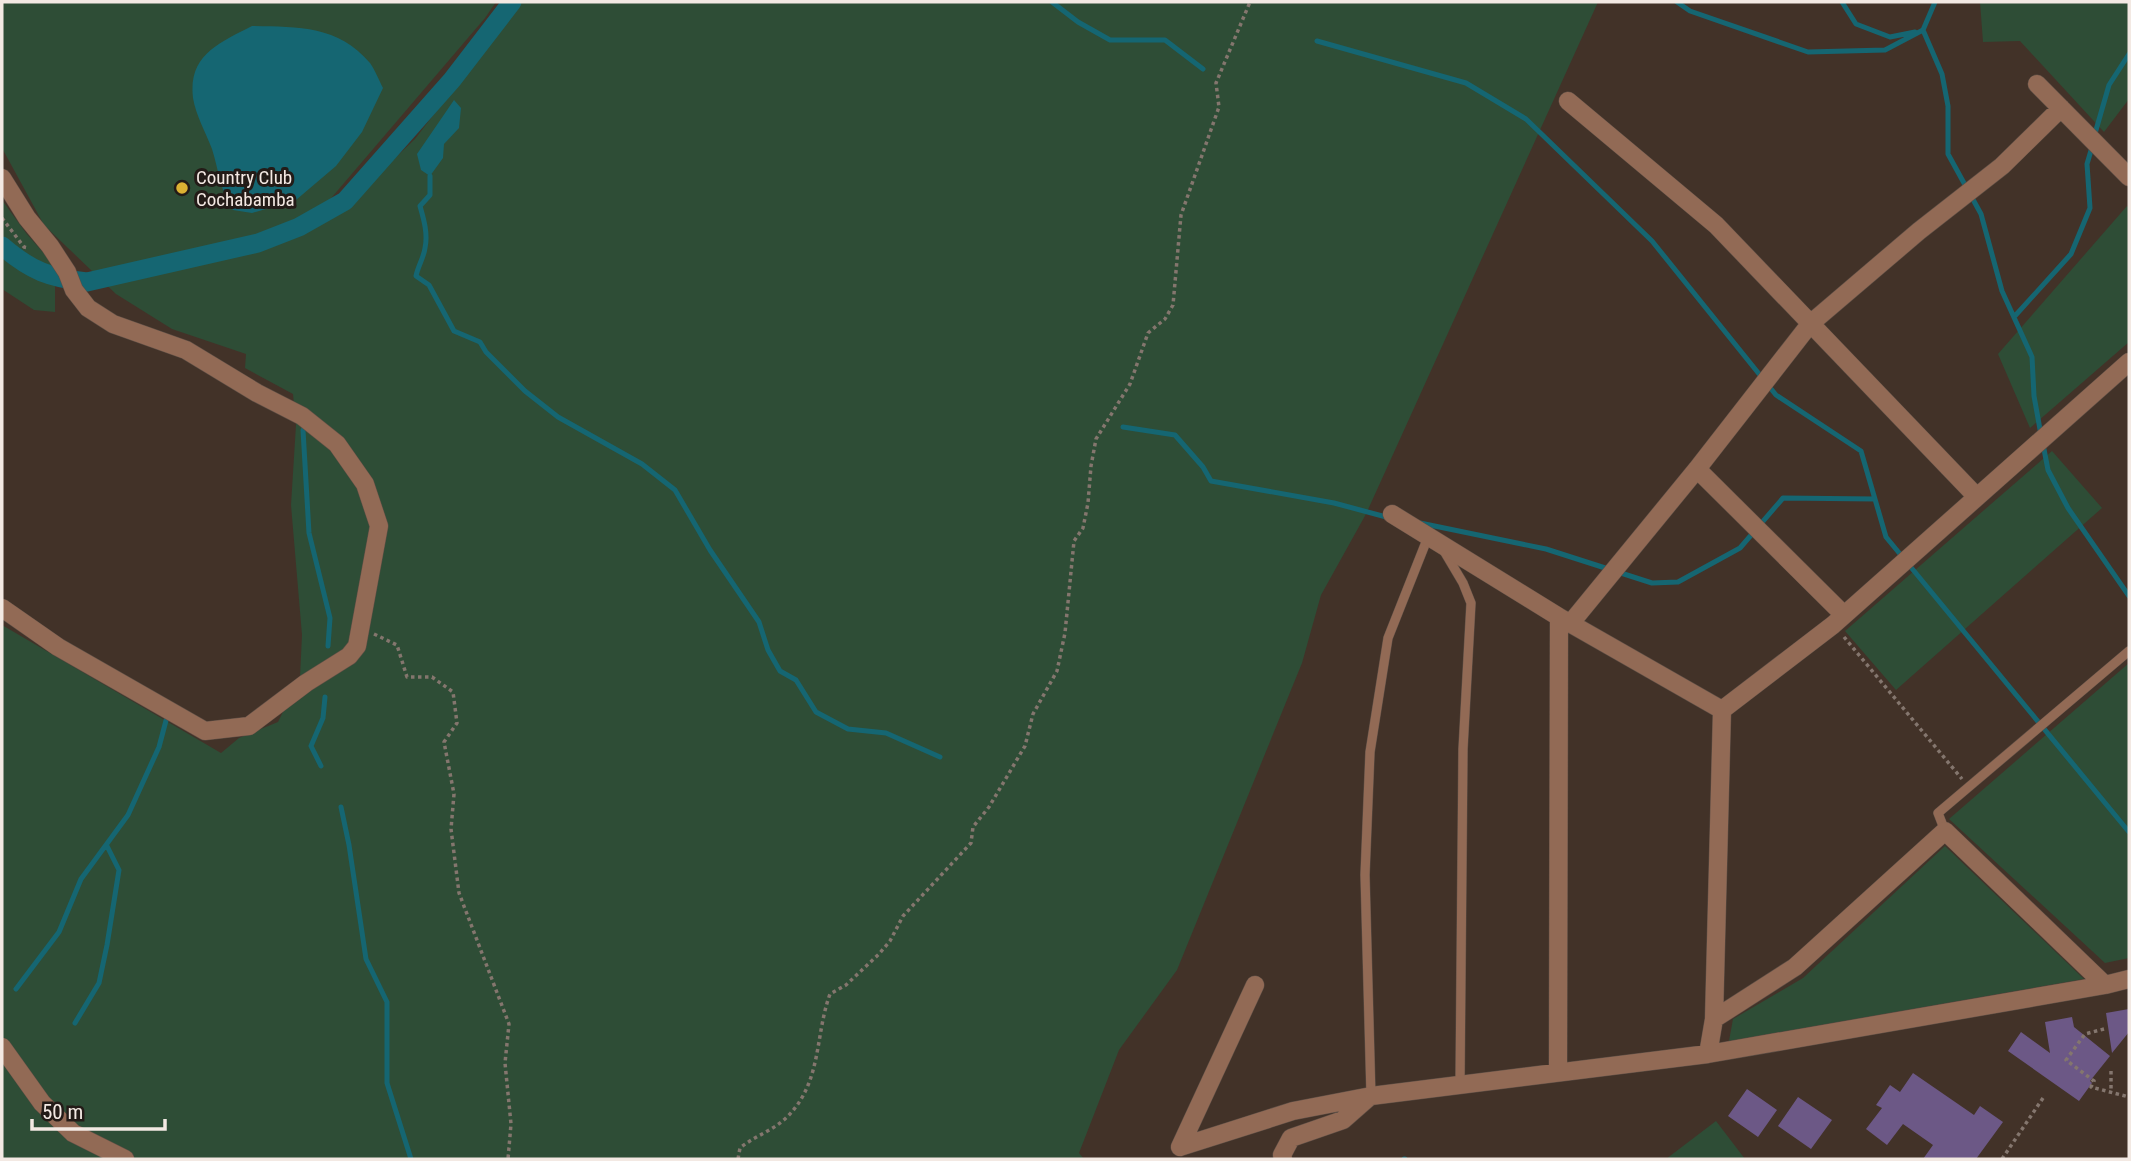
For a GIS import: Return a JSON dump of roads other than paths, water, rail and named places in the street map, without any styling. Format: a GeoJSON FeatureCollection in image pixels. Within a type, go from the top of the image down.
{"type":"FeatureCollection","features":[{"type":"Feature","properties":{"kind":"street"},"geometry":{"type":"LineString","coordinates":[[2036,84],[2129,177]]}},
{"type":"Feature","properties":{"kind":"street"},"geometry":{"type":"LineString","coordinates":[[1568,101],[1716,225],[1977,498]]}},
{"type":"Feature","properties":{"kind":"street"},"geometry":{"type":"LineString","coordinates":[[1558,1072],[1564,621],[1697,470],[1810,324],[1919,231],[2002,166],[2061,108]]}},
{"type":"Feature","properties":{"kind":"street"},"geometry":{"type":"LineString","coordinates":[[2,178],[27,218],[50,246],[67,272],[74,290],[88,308],[113,324],[186,351],[302,416],[337,443],[365,484],[379,526],[357,646],[349,656],[306,683],[249,726],[205,731],[58,647],[2,608]]}},
{"type":"Feature","properties":{"kind":"street"},"geometry":{"type":"LineString","coordinates":[[1722,710],[1839,620],[2129,362]]}},
{"type":"Feature","properties":{"kind":"street"},"geometry":{"type":"LineString","coordinates":[[1697,470],[1839,620]]}},
{"type":"Feature","properties":{"kind":"street"},"geometry":{"type":"LineString","coordinates":[[1392,514],[1564,621],[1722,710]]}},
{"type":"Feature","properties":{"kind":"street"},"geometry":{"type":"LineString","coordinates":[[1708,1054],[1714,1019],[1722,710]]}},
{"type":"Feature","properties":{"kind":"street"},"geometry":{"type":"LineString","coordinates":[[1714,1019],[1795,967],[1945,831],[2105,985]]}},
{"type":"Feature","properties":{"kind":"street"},"geometry":{"type":"LineString","coordinates":[[1255,985],[1180,1147],[1293,1111],[1371,1096],[1708,1054],[2129,979]]}},
{"type":"Feature","properties":{"kind":"street"},"geometry":{"type":"LineString","coordinates":[[2,1048],[42,1103],[73,1133],[125,1159]]}},
{"type":"Feature","properties":{"kind":"street"},"geometry":{"type":"LineString","coordinates":[[1283,1159],[1291,1138],[1343,1120],[1371,1096]]}},
{"type":"Feature","properties":{"kind":"lane"},"geometry":{"type":"LineString","coordinates":[[1371,1096],[1365,875],[1370,752],[1388,638],[1434,542],[1463,583],[1471,603],[1464,749],[1460,1084]]}},
{"type":"Feature","properties":{"kind":"lane"},"geometry":{"type":"LineString","coordinates":[[1945,831],[1938,813],[2129,651]]}},
{"type":"Feature","properties":{"kind":"water"},"geometry":{"type":"Polygon","coordinates":[[[252,26],[301,28],[344,41],[370,63],[383,88],[362,132],[336,166],[296,200],[252,213],[233,210],[225,196],[212,149],[194,105],[193,83],[195,71],[208,52],[252,26]]]}},
{"type":"Feature","properties":{"kind":"water"},"geometry":{"type":"Polygon","coordinates":[[[454,100],[461,108],[459,128],[444,144],[443,158],[430,176],[421,170],[417,154],[454,100]]]}},
{"type":"Feature","properties":{"kind":"waterway"},"geometry":{"type":"LineString","coordinates":[[2,246],[22,262],[42,272],[87,282],[258,243],[299,227],[345,201],[452,80],[512,2]]}},
{"type":"Feature","properties":{"kind":"waterway"},"geometry":{"type":"LineString","coordinates":[[1052,2],[1078,22],[1110,40],[1165,40],[1203,69]]}},
{"type":"Feature","properties":{"kind":"waterway"},"geometry":{"type":"LineString","coordinates":[[1677,2],[1690,11],[1808,52],[1885,50],[1923,30]]}},
{"type":"Feature","properties":{"kind":"waterway"},"geometry":{"type":"LineString","coordinates":[[1842,2],[1856,24],[1890,37],[1915,32]]}},
{"type":"Feature","properties":{"kind":"waterway"},"geometry":{"type":"LineString","coordinates":[[1935,2],[1923,30],[1942,74],[1948,106],[1948,154],[1981,214],[2002,291],[2032,357],[2034,396],[2041,435]]}},
{"type":"Feature","properties":{"kind":"waterway"},"geometry":{"type":"LineString","coordinates":[[1317,41],[1466,83],[1526,119],[1652,241],[1776,395],[1861,451],[1886,537],[2129,832]]}},
{"type":"Feature","properties":{"kind":"waterway"},"geometry":{"type":"LineString","coordinates":[[2094,137],[2109,85],[2129,54]]}},
{"type":"Feature","properties":{"kind":"waterway"},"geometry":{"type":"LineString","coordinates":[[2014,317],[2071,254],[2090,208],[2087,164],[2092,147]]}},
{"type":"Feature","properties":{"kind":"waterway"},"geometry":{"type":"LineString","coordinates":[[430,176],[430,195],[420,206],[426,243],[416,276],[429,285],[454,331],[480,342],[486,352],[525,391],[558,417],[642,464],[675,490],[710,550],[759,622],[768,650],[780,671],[796,680],[816,712],[848,729],[886,733],[940,757]]}},
{"type":"Feature","properties":{"kind":"waterway"},"geometry":{"type":"LineString","coordinates":[[1123,427],[1175,435],[1203,467],[1211,481],[1334,503],[1390,518]]}},
{"type":"Feature","properties":{"kind":"waterway"},"geometry":{"type":"LineString","coordinates":[[303,430],[309,533],[330,618],[328,646]]}},
{"type":"Feature","properties":{"kind":"waterway"},"geometry":{"type":"LineString","coordinates":[[2043,444],[2048,470],[2068,508],[2129,596]]}},
{"type":"Feature","properties":{"kind":"waterway"},"geometry":{"type":"LineString","coordinates":[[1420,523],[1546,549],[1652,583],[1678,582],[1740,548],[1783,498],[1875,499]]}},
{"type":"Feature","properties":{"kind":"waterway"},"geometry":{"type":"LineString","coordinates":[[321,766],[311,746],[323,718],[325,697]]}},
{"type":"Feature","properties":{"kind":"waterway"},"geometry":{"type":"LineString","coordinates":[[16,989],[59,932],[81,879],[128,815],[159,747],[168,713]]}},
{"type":"Feature","properties":{"kind":"waterway"},"geometry":{"type":"LineString","coordinates":[[341,807],[366,959],[387,1002],[387,1083],[411,1159]]}},
{"type":"Feature","properties":{"kind":"waterway"},"geometry":{"type":"LineString","coordinates":[[75,1023],[99,983],[107,945],[119,870],[107,846]]}},
{"type":"Feature","properties":{"kind":"place","name":"Country Club Cochabamba"},"geometry":{"type":"Point","coordinates":[182,188]}}]}
